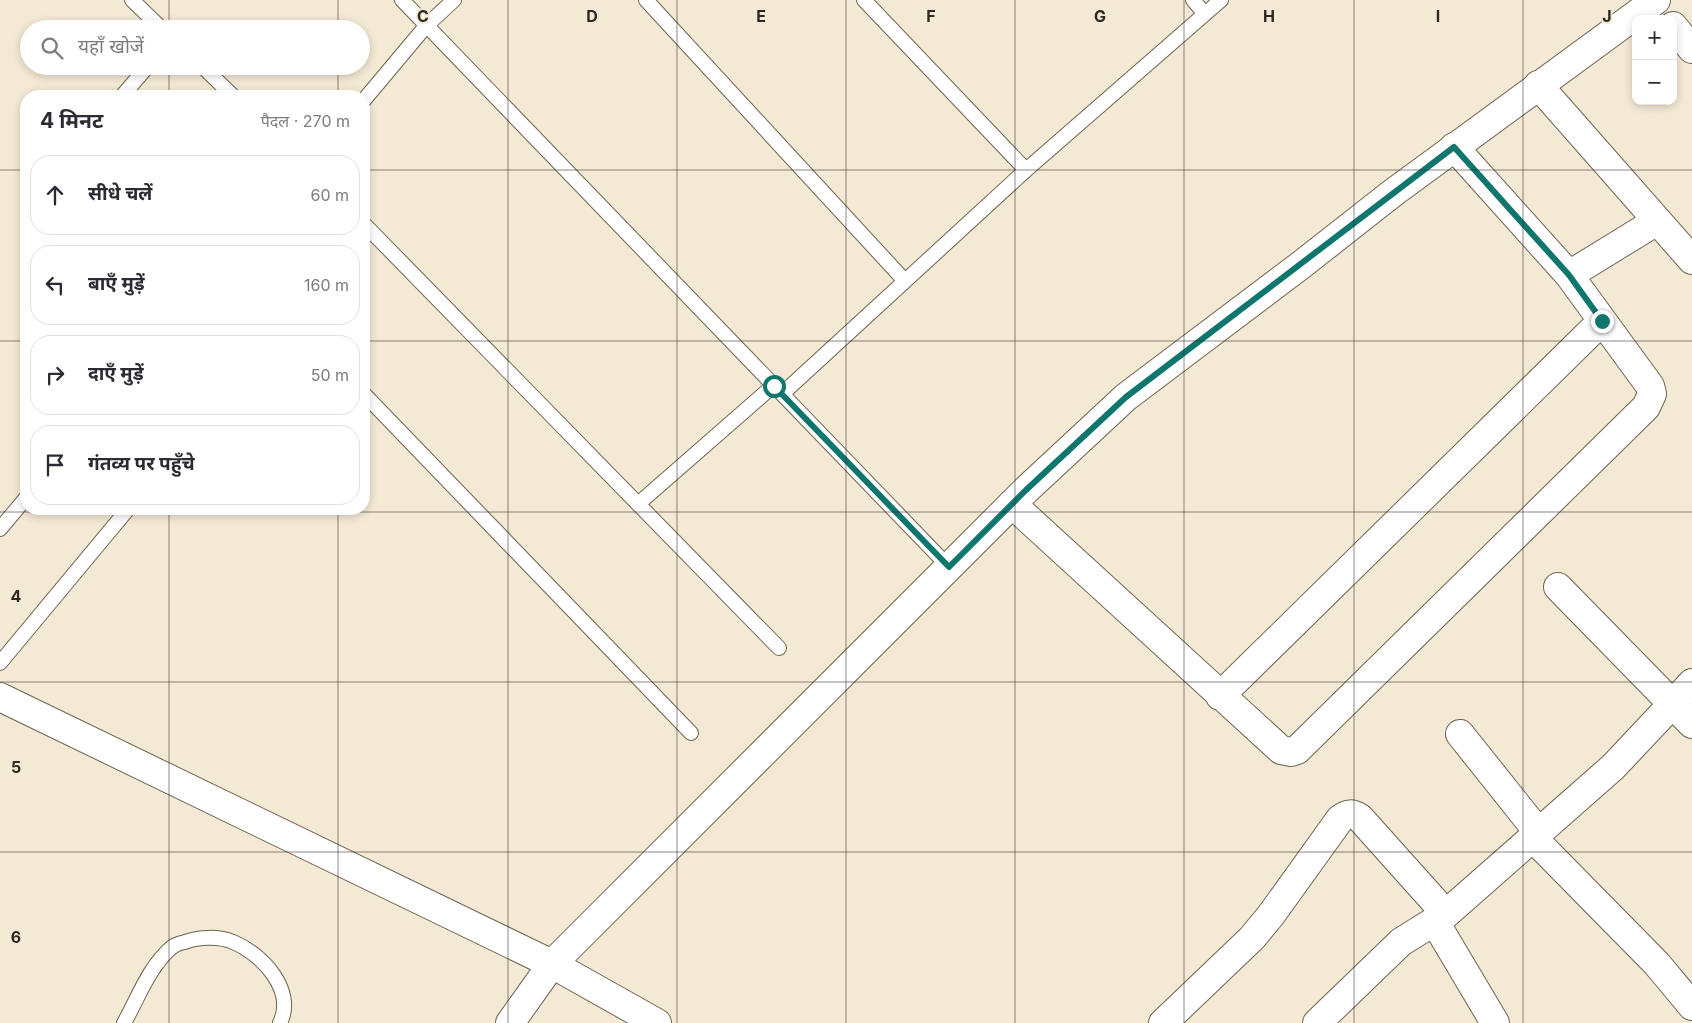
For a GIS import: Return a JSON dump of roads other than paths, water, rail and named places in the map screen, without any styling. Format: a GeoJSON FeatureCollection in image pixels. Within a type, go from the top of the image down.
{"type":"FeatureCollection","features":[{"type":"Feature","properties":{"kind":"street"},"geometry":{"type":"LineString","coordinates":[[510,1023],[552,964],[1012,504],[1126,397],[1538,85],[1658,7]]}},
{"type":"Feature","properties":{"kind":"street"},"geometry":{"type":"LineString","coordinates":[[1677,31],[1692,49]]}},
{"type":"Feature","properties":{"kind":"street"},"geometry":{"type":"LineString","coordinates":[[1538,85],[1692,260]]}},
{"type":"Feature","properties":{"kind":"street"},"geometry":{"type":"LineString","coordinates":[[1012,504],[1281,750],[1291,752],[1297,750],[1650,401],[1652,394],[1650,386],[1569,275],[1454,147]]}},
{"type":"Feature","properties":{"kind":"street"},"geometry":{"type":"LineString","coordinates":[[1569,275],[1658,221]]}},
{"type":"Feature","properties":{"kind":"street"},"geometry":{"type":"LineString","coordinates":[[1220,696],[1602,321]]}},
{"type":"Feature","properties":{"kind":"street"},"geometry":{"type":"LineString","coordinates":[[1558,587],[1692,724]]}},
{"type":"Feature","properties":{"kind":"street"},"geometry":{"type":"LineString","coordinates":[[1317,1023],[1401,942],[1440,918],[1613,767],[1692,683]]}},
{"type":"Feature","properties":{"kind":"street"},"geometry":{"type":"LineString","coordinates":[[0,697],[552,964],[657,1023]]}},
{"type":"Feature","properties":{"kind":"street"},"geometry":{"type":"LineString","coordinates":[[1460,734],[1536,836],[1657,964],[1692,1006]]}},
{"type":"Feature","properties":{"kind":"street"},"geometry":{"type":"LineString","coordinates":[[1178,1018],[1271,915],[1340,819],[1352,814],[1360,818],[1440,918],[1495,1023]]}},
{"type":"Feature","properties":{"kind":"lane"},"geometry":{"type":"LineString","coordinates":[[132,0],[153,20]]}},
{"type":"Feature","properties":{"kind":"lane"},"geometry":{"type":"LineString","coordinates":[[402,0],[949,567]]}},
{"type":"Feature","properties":{"kind":"lane"},"geometry":{"type":"LineString","coordinates":[[370,93],[426,26],[454,0]]}},
{"type":"Feature","properties":{"kind":"lane"},"geometry":{"type":"LineString","coordinates":[[646,0],[906,281]]}},
{"type":"Feature","properties":{"kind":"lane"},"geometry":{"type":"LineString","coordinates":[[864,0],[1026,170]]}},
{"type":"Feature","properties":{"kind":"lane"},"geometry":{"type":"LineString","coordinates":[[1193,0],[1205,14]]}},
{"type":"Feature","properties":{"kind":"lane"},"geometry":{"type":"LineString","coordinates":[[638,504],[778,390],[906,281],[1026,170],[1221,0]]}},
{"type":"Feature","properties":{"kind":"lane"},"geometry":{"type":"LineString","coordinates":[[127,90],[140,75]]}},
{"type":"Feature","properties":{"kind":"lane"},"geometry":{"type":"LineString","coordinates":[[212,75],[228,90]]}},
{"type":"Feature","properties":{"kind":"lane"},"geometry":{"type":"LineString","coordinates":[[370,230],[778,648]]}},
{"type":"Feature","properties":{"kind":"lane"},"geometry":{"type":"LineString","coordinates":[[370,400],[691,733]]}},
{"type":"Feature","properties":{"kind":"lane"},"geometry":{"type":"LineString","coordinates":[[0,529],[20,505]]}},
{"type":"Feature","properties":{"kind":"lane"},"geometry":{"type":"LineString","coordinates":[[0,663],[123,515]]}},
{"type":"Feature","properties":{"kind":"lane"},"geometry":{"type":"LineString","coordinates":[[124,1023],[155,966],[172,946],[197,937],[232,941],[261,959],[282,989],[283,1017],[280,1023]]}}]}
